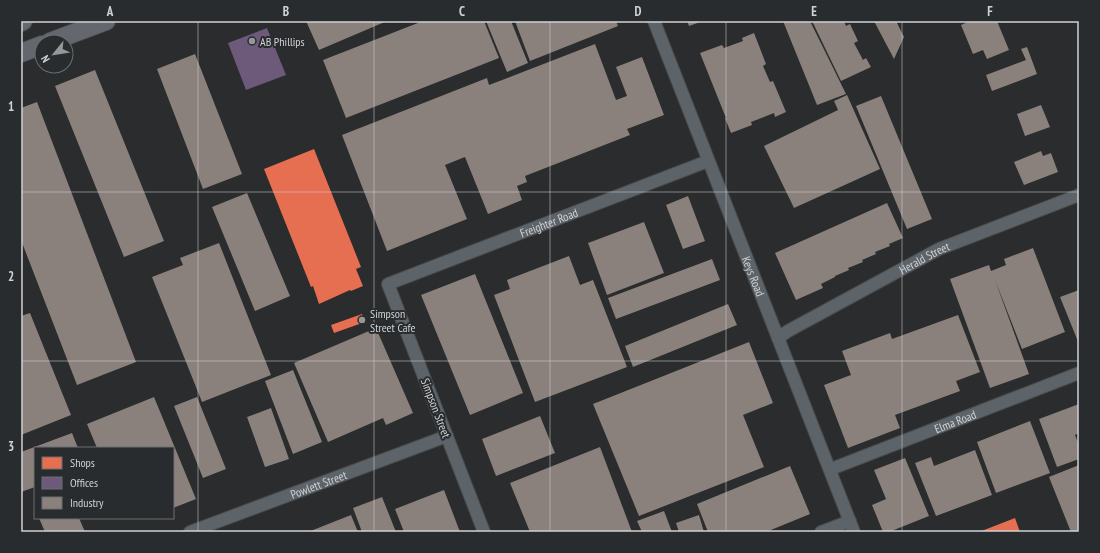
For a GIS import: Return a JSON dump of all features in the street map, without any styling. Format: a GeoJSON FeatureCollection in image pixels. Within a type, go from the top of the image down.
{"type":"FeatureCollection","features":[{"type":"Feature","properties":{"kind":"highway"},"geometry":{"type":"LineString","coordinates":[[66,34],[83,25],[106,21]]}},
{"type":"Feature","properties":{"kind":"highway"},"geometry":{"type":"LineString","coordinates":[[21,53],[34,48]]}},
{"type":"Feature","properties":{"kind":"street","name":"Keys Road"},"geometry":{"type":"LineString","coordinates":[[654,21],[852,526]]}},
{"type":"Feature","properties":{"kind":"street","name":"Freighter Road"},"geometry":{"type":"LineString","coordinates":[[388,284],[708,161]]}},
{"type":"Feature","properties":{"kind":"street","name":"Herald Street"},"geometry":{"type":"LineString","coordinates":[[778,338],[788,331],[938,249],[1079,195]]}},
{"type":"Feature","properties":{"kind":"street","name":"Simpson Street"},"geometry":{"type":"LineString","coordinates":[[388,284],[484,532]]}},
{"type":"Feature","properties":{"kind":"street","name":"Elma Road"},"geometry":{"type":"LineString","coordinates":[[830,469],[1079,374]]}},
{"type":"Feature","properties":{"kind":"street","name":"Powlett Street"},"geometry":{"type":"LineString","coordinates":[[190,532],[447,436]]}},
{"type":"Feature","properties":{"kind":"street"},"geometry":{"type":"LineString","coordinates":[[821,532],[852,526]]}},
{"type":"Feature","properties":{"kind":"building: Shops"},"geometry":{"type":"Polygon","coordinates":[[[314,149],[361,267],[356,269],[363,286],[351,291],[350,290],[319,304],[313,286],[311,287],[264,169],[314,149]]]}},
{"type":"Feature","properties":{"kind":"building: Shops"},"geometry":{"type":"Polygon","coordinates":[[[362,314],[365,322],[334,333],[331,325],[362,314]]]}},
{"type":"Feature","properties":{"kind":"building: Shops"},"geometry":{"type":"Polygon","coordinates":[[[1015,518],[1020,532],[979,532],[1015,518]]]}},
{"type":"Feature","properties":{"kind":"building: Offices"},"geometry":{"type":"Polygon","coordinates":[[[267,28],[286,75],[246,90],[228,43],[267,28]]]}},
{"type":"Feature","properties":{"kind":"building: Industry"},"geometry":{"type":"Polygon","coordinates":[[[306,21],[387,21],[319,50],[306,21]]]}},
{"type":"Feature","properties":{"kind":"building: Industry"},"geometry":{"type":"Polygon","coordinates":[[[423,21],[484,21],[499,58],[346,118],[323,60],[423,21]]]}},
{"type":"Feature","properties":{"kind":"building: Industry"},"geometry":{"type":"Polygon","coordinates":[[[486,21],[511,21],[528,63],[507,72],[486,21]]]}},
{"type":"Feature","properties":{"kind":"building: Industry"},"geometry":{"type":"Polygon","coordinates":[[[515,21],[616,21],[618,26],[530,61],[515,21]]]}},
{"type":"Feature","properties":{"kind":"building: Industry"},"geometry":{"type":"Polygon","coordinates":[[[687,21],[703,21],[689,26],[687,21]]]}},
{"type":"Feature","properties":{"kind":"building: Industry"},"geometry":{"type":"Polygon","coordinates":[[[783,21],[810,21],[846,94],[817,105],[783,21]]]}},
{"type":"Feature","properties":{"kind":"building: Industry"},"geometry":{"type":"Polygon","coordinates":[[[812,21],[844,21],[846,26],[850,24],[858,41],[854,43],[863,60],[866,58],[871,67],[841,81],[812,21]]]}},
{"type":"Feature","properties":{"kind":"building: Industry"},"geometry":{"type":"Polygon","coordinates":[[[874,21],[896,21],[904,37],[894,59],[874,21]]]}},
{"type":"Feature","properties":{"kind":"building: Industry"},"geometry":{"type":"Polygon","coordinates":[[[970,21],[997,21],[1009,50],[987,59],[983,50],[973,54],[961,25],[970,21]]]}},
{"type":"Feature","properties":{"kind":"building: Industry"},"geometry":{"type":"Polygon","coordinates":[[[754,33],[766,64],[763,66],[770,82],[773,81],[786,112],[775,117],[774,113],[751,122],[752,125],[731,133],[700,53],[722,45],[724,48],[743,41],[742,38],[754,33]]]}},
{"type":"Feature","properties":{"kind":"building: Industry"},"geometry":{"type":"Polygon","coordinates":[[[595,44],[616,100],[627,96],[616,67],[642,57],[664,115],[627,129],[630,135],[525,176],[527,182],[517,186],[522,200],[488,214],[465,157],[445,165],[467,219],[387,251],[342,135],[487,78],[489,85],[595,44]]]}},
{"type":"Feature","properties":{"kind":"building: Industry"},"geometry":{"type":"Polygon","coordinates":[[[1027,47],[1037,74],[992,91],[986,75],[1026,60],[1021,49],[1027,47]]]}},
{"type":"Feature","properties":{"kind":"building: Industry"},"geometry":{"type":"Polygon","coordinates":[[[195,54],[242,174],[203,189],[157,69],[195,54]]]}},
{"type":"Feature","properties":{"kind":"building: Industry"},"geometry":{"type":"Polygon","coordinates":[[[95,70],[164,241],[124,257],[55,86],[95,70]]]}},
{"type":"Feature","properties":{"kind":"building: Industry"},"geometry":{"type":"Polygon","coordinates":[[[847,95],[880,169],[794,208],[764,146],[838,110],[834,101],[847,95]]]}},
{"type":"Feature","properties":{"kind":"building: Industry"},"geometry":{"type":"Polygon","coordinates":[[[881,96],[932,219],[907,229],[856,106],[881,96]]]}},
{"type":"Feature","properties":{"kind":"building: Industry"},"geometry":{"type":"Polygon","coordinates":[[[37,102],[136,362],[77,385],[21,240],[21,108],[37,102]]]}},
{"type":"Feature","properties":{"kind":"building: Industry"},"geometry":{"type":"Polygon","coordinates":[[[1041,105],[1050,127],[1025,136],[1017,114],[1041,105]]]}},
{"type":"Feature","properties":{"kind":"building: Industry"},"geometry":{"type":"Polygon","coordinates":[[[1041,151],[1043,156],[1051,153],[1058,172],[1024,185],[1014,162],[1041,151]]]}},
{"type":"Feature","properties":{"kind":"building: Industry"},"geometry":{"type":"Polygon","coordinates":[[[247,193],[290,296],[255,311],[212,207],[247,193]]]}},
{"type":"Feature","properties":{"kind":"building: Industry"},"geometry":{"type":"Polygon","coordinates":[[[688,196],[705,241],[683,249],[666,205],[688,196]]]}},
{"type":"Feature","properties":{"kind":"building: Industry"},"geometry":{"type":"Polygon","coordinates":[[[887,203],[903,238],[889,244],[890,246],[875,252],[876,254],[862,260],[863,262],[848,268],[849,270],[821,284],[823,288],[796,300],[775,253],[887,203]]]}},
{"type":"Feature","properties":{"kind":"building: Industry"},"geometry":{"type":"Polygon","coordinates":[[[644,222],[664,273],[607,295],[588,243],[644,222]]]}},
{"type":"Feature","properties":{"kind":"building: Industry"},"geometry":{"type":"Polygon","coordinates":[[[219,243],[271,375],[202,402],[152,277],[183,265],[180,258],[219,243]]]}},
{"type":"Feature","properties":{"kind":"building: Industry"},"geometry":{"type":"Polygon","coordinates":[[[1033,248],[1065,332],[1022,349],[995,280],[1029,374],[990,388],[950,279],[989,265],[991,271],[1006,265],[1004,259],[1033,248]]]}},
{"type":"Feature","properties":{"kind":"building: Industry"},"geometry":{"type":"Polygon","coordinates":[[[569,256],[580,285],[593,280],[627,367],[535,402],[494,295],[510,289],[507,280],[569,256]]]}},
{"type":"Feature","properties":{"kind":"building: Industry"},"geometry":{"type":"Polygon","coordinates":[[[712,259],[720,280],[616,319],[608,298],[712,259]]]}},
{"type":"Feature","properties":{"kind":"building: Industry"},"geometry":{"type":"Polygon","coordinates":[[[475,274],[523,393],[470,415],[421,295],[475,274]]]}},
{"type":"Feature","properties":{"kind":"building: Industry"},"geometry":{"type":"Polygon","coordinates":[[[1079,290],[1079,344],[1060,297],[1079,290]]]}},
{"type":"Feature","properties":{"kind":"building: Industry"},"geometry":{"type":"Polygon","coordinates":[[[728,304],[737,325],[633,367],[625,346],[728,304]]]}},
{"type":"Feature","properties":{"kind":"building: Industry"},"geometry":{"type":"Polygon","coordinates":[[[30,313],[71,415],[21,435],[21,316],[30,313]]]}},
{"type":"Feature","properties":{"kind":"building: Industry"},"geometry":{"type":"Polygon","coordinates":[[[958,315],[980,372],[956,381],[960,391],[895,415],[900,428],[848,448],[824,385],[851,375],[842,351],[890,333],[892,339],[958,315]]]}},
{"type":"Feature","properties":{"kind":"building: Industry"},"geometry":{"type":"Polygon","coordinates":[[[376,328],[413,413],[386,425],[383,418],[328,442],[294,363],[376,328]]]}},
{"type":"Feature","properties":{"kind":"building: Industry"},"geometry":{"type":"Polygon","coordinates":[[[749,342],[773,403],[743,415],[764,467],[639,516],[593,404],[749,342]]]}},
{"type":"Feature","properties":{"kind":"building: Industry"},"geometry":{"type":"Polygon","coordinates":[[[293,370],[322,442],[293,454],[265,381],[293,370]]]}},
{"type":"Feature","properties":{"kind":"building: Industry"},"geometry":{"type":"Polygon","coordinates":[[[154,397],[196,499],[174,508],[174,447],[97,447],[87,424],[154,397]]]}},
{"type":"Feature","properties":{"kind":"building: Industry"},"geometry":{"type":"Polygon","coordinates":[[[197,397],[226,469],[203,478],[174,406],[197,397]]]}},
{"type":"Feature","properties":{"kind":"building: Industry"},"geometry":{"type":"Polygon","coordinates":[[[1079,404],[1079,433],[1075,435],[1079,445],[1079,459],[1057,467],[1039,419],[1079,404]]]}},
{"type":"Feature","properties":{"kind":"building: Industry"},"geometry":{"type":"Polygon","coordinates":[[[271,408],[289,459],[265,467],[247,417],[271,408]]]}},
{"type":"Feature","properties":{"kind":"building: Industry"},"geometry":{"type":"Polygon","coordinates":[[[540,416],[555,453],[496,476],[482,439],[540,416]]]}},
{"type":"Feature","properties":{"kind":"building: Industry"},"geometry":{"type":"Polygon","coordinates":[[[1030,421],[1050,473],[996,493],[977,442],[1030,421]]]}},
{"type":"Feature","properties":{"kind":"building: Industry"},"geometry":{"type":"Polygon","coordinates":[[[72,433],[78,447],[34,447],[72,433]]]}},
{"type":"Feature","properties":{"kind":"building: Industry"},"geometry":{"type":"Polygon","coordinates":[[[34,447],[34,487],[21,492],[21,452],[34,447]]]}},
{"type":"Feature","properties":{"kind":"building: Industry"},"geometry":{"type":"Polygon","coordinates":[[[600,447],[632,532],[530,532],[510,483],[600,447]]]}},
{"type":"Feature","properties":{"kind":"building: Industry"},"geometry":{"type":"Polygon","coordinates":[[[975,450],[992,495],[936,516],[915,463],[931,457],[934,466],[975,450]]]}},
{"type":"Feature","properties":{"kind":"building: Industry"},"geometry":{"type":"Polygon","coordinates":[[[905,458],[929,516],[889,532],[883,532],[872,505],[886,499],[874,470],[905,458]]]}},
{"type":"Feature","properties":{"kind":"building: Industry"},"geometry":{"type":"Polygon","coordinates":[[[1079,465],[1079,532],[1071,532],[1049,477],[1079,465]]]}},
{"type":"Feature","properties":{"kind":"building: Industry"},"geometry":{"type":"Polygon","coordinates":[[[790,466],[810,514],[766,532],[708,532],[697,504],[790,466]]]}},
{"type":"Feature","properties":{"kind":"building: Industry"},"geometry":{"type":"Polygon","coordinates":[[[444,490],[460,532],[404,532],[395,509],[444,490]]]}},
{"type":"Feature","properties":{"kind":"building: Industry"},"geometry":{"type":"Polygon","coordinates":[[[382,497],[396,532],[362,532],[353,508],[382,497]]]}},
{"type":"Feature","properties":{"kind":"building: Industry"},"geometry":{"type":"Polygon","coordinates":[[[664,511],[672,532],[642,532],[637,521],[664,511]]]}},
{"type":"Feature","properties":{"kind":"building: Industry"},"geometry":{"type":"Polygon","coordinates":[[[351,515],[358,532],[308,532],[351,515]]]}},
{"type":"Feature","properties":{"kind":"building: Industry"},"geometry":{"type":"Polygon","coordinates":[[[699,515],[704,532],[679,532],[676,523],[699,515]]]}},
{"type":"Feature","properties":{"kind":"building: Industry"},"geometry":{"type":"Polygon","coordinates":[[[39,519],[79,519],[85,532],[45,532],[39,519]]]}},
{"type":"Feature","properties":{"kind":"place","name":"AB Phillips"},"geometry":{"type":"Point","coordinates":[252,41]}},
{"type":"Feature","properties":{"kind":"place","name":"Simpson Street Cafe"},"geometry":{"type":"Point","coordinates":[362,320]}}]}
